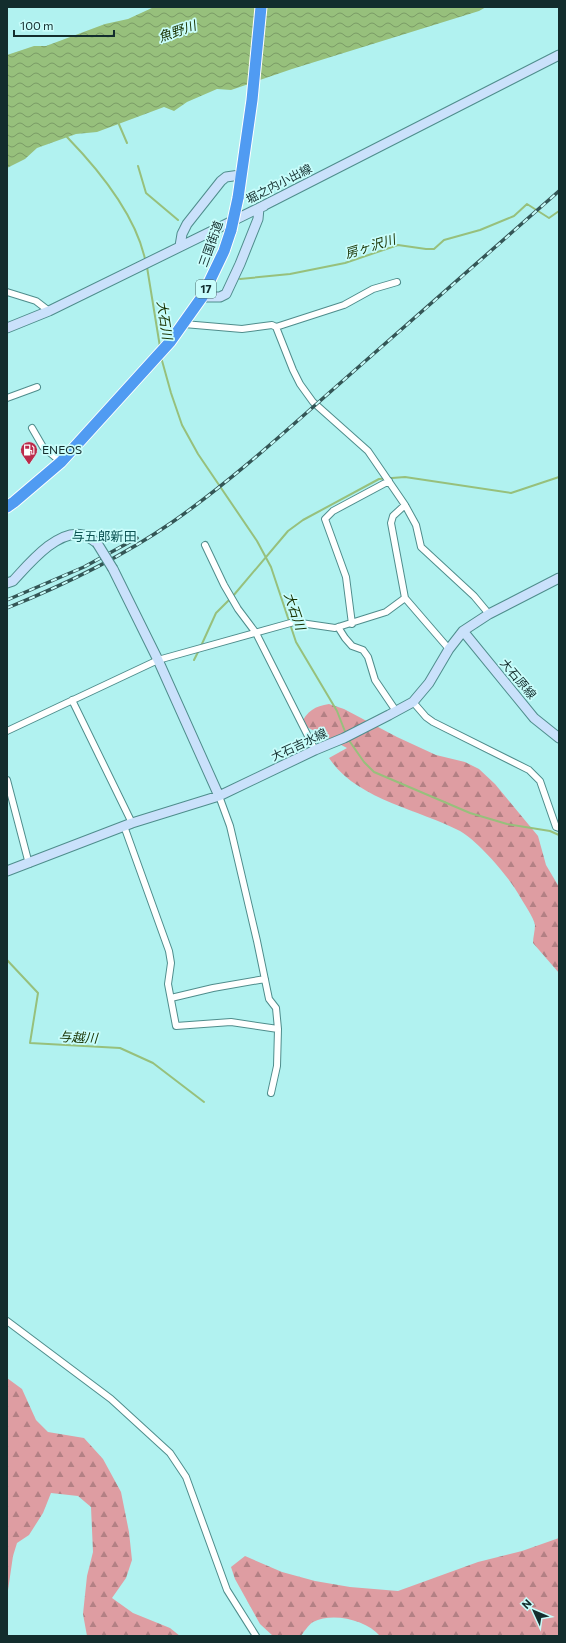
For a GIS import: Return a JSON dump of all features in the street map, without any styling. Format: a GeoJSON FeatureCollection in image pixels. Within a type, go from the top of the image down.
{"type":"FeatureCollection","features":[{"type":"Feature","properties":{"kind":"highway","name":"三国街道"},"geometry":{"type":"LineString","coordinates":[[7,507],[61,462],[170,342],[202,297],[222,257],[231,230],[238,198],[240,175],[252,100],[262,7]]}},
{"type":"Feature","properties":{"kind":"main road","name":"堀之内小出線"},"geometry":{"type":"LineString","coordinates":[[7,328],[49,311],[259,208],[559,55]]}},
{"type":"Feature","properties":{"kind":"main road"},"geometry":{"type":"LineString","coordinates":[[180,246],[182,234],[187,224],[221,181],[226,177],[240,175]]}},
{"type":"Feature","properties":{"kind":"main road"},"geometry":{"type":"LineString","coordinates":[[202,297],[220,297],[226,294],[258,219],[259,208]]}},
{"type":"Feature","properties":{"kind":"main road"},"geometry":{"type":"LineString","coordinates":[[7,583],[13,581],[46,548],[54,542],[67,536],[83,535],[97,543],[113,569],[158,660],[220,796]]}},
{"type":"Feature","properties":{"kind":"main road","name":"大石吉水線"},"geometry":{"type":"LineString","coordinates":[[7,871],[29,864],[128,825],[220,796],[315,750],[347,737],[413,702],[429,683],[449,649],[463,631],[489,614],[559,578]]}},
{"type":"Feature","properties":{"kind":"main road","name":"大石原線"},"geometry":{"type":"LineString","coordinates":[[463,631],[534,718],[559,738]]}},
{"type":"Feature","properties":{"kind":"street"},"geometry":{"type":"LineString","coordinates":[[184,324],[242,329],[272,325],[276,327],[344,305],[373,289],[397,282]]}},
{"type":"Feature","properties":{"kind":"street"},"geometry":{"type":"LineString","coordinates":[[7,292],[36,301],[49,311]]}},
{"type":"Feature","properties":{"kind":"street"},"geometry":{"type":"LineString","coordinates":[[276,327],[293,370],[300,384],[313,402],[368,451],[405,505],[416,525],[421,547],[474,596],[489,614]]}},
{"type":"Feature","properties":{"kind":"street"},"geometry":{"type":"LineString","coordinates":[[7,398],[37,387]]}},
{"type":"Feature","properties":{"kind":"street"},"geometry":{"type":"LineString","coordinates":[[32,428],[43,447],[61,462]]}},
{"type":"Feature","properties":{"kind":"street"},"geometry":{"type":"LineString","coordinates":[[352,624],[346,577],[325,519],[333,511],[389,481]]}},
{"type":"Feature","properties":{"kind":"street"},"geometry":{"type":"LineString","coordinates":[[405,505],[393,516],[391,523],[405,598],[449,649]]}},
{"type":"Feature","properties":{"kind":"street"},"geometry":{"type":"LineString","coordinates":[[205,545],[238,609],[256,633],[315,750]]}},
{"type":"Feature","properties":{"kind":"street"},"geometry":{"type":"LineString","coordinates":[[7,731],[158,660],[294,622],[334,628],[352,624],[386,612],[405,598]]}},
{"type":"Feature","properties":{"kind":"street"},"geometry":{"type":"LineString","coordinates":[[338,627],[352,646],[363,650],[368,657],[375,680],[396,711]]}},
{"type":"Feature","properties":{"kind":"street"},"geometry":{"type":"LineString","coordinates":[[72,700],[128,825],[169,951],[171,963],[168,984],[176,1026],[231,1022],[278,1029]]}},
{"type":"Feature","properties":{"kind":"street"},"geometry":{"type":"LineString","coordinates":[[413,702],[426,717],[433,722],[530,770],[540,781],[556,826],[559,828]]}},
{"type":"Feature","properties":{"kind":"street"},"geometry":{"type":"LineString","coordinates":[[7,780],[29,864]]}},
{"type":"Feature","properties":{"kind":"street"},"geometry":{"type":"LineString","coordinates":[[220,796],[230,826],[269,999],[276,1008],[278,1029],[277,1066],[271,1093]]}},
{"type":"Feature","properties":{"kind":"street"},"geometry":{"type":"LineString","coordinates":[[171,998],[213,988],[265,979]]}},
{"type":"Feature","properties":{"kind":"street"},"geometry":{"type":"LineString","coordinates":[[7,1321],[111,1399],[170,1453],[186,1477],[227,1590],[256,1636]]}},
{"type":"Feature","properties":{"kind":"green space"},"geometry":{"type":"Polygon","coordinates":[[[329,704],[344,709],[397,737],[436,755],[465,762],[479,769],[495,784],[538,836],[546,865],[559,887],[559,973],[533,943],[535,927],[534,922],[514,887],[501,869],[484,851],[460,831],[389,802],[355,784],[341,772],[329,758],[347,748],[301,724],[309,712],[320,706],[329,704]]]}},
{"type":"Feature","properties":{"kind":"green space"},"geometry":{"type":"Polygon","coordinates":[[[7,1378],[22,1389],[36,1420],[48,1432],[84,1438],[103,1459],[121,1492],[129,1532],[132,1560],[126,1578],[112,1598],[133,1613],[170,1628],[180,1636],[87,1636],[83,1614],[87,1576],[93,1552],[91,1507],[78,1496],[51,1493],[43,1513],[29,1535],[17,1543],[13,1556],[7,1597],[7,1378]]]}},
{"type":"Feature","properties":{"kind":"green space"},"geometry":{"type":"Polygon","coordinates":[[[559,1538],[559,1636],[380,1636],[374,1630],[358,1622],[349,1619],[330,1618],[313,1622],[301,1636],[273,1636],[260,1624],[235,1579],[231,1567],[245,1556],[282,1572],[315,1581],[350,1587],[398,1591],[478,1562],[522,1551],[559,1538]]]}},
{"type":"Feature","properties":{"kind":"water","name":"魚野川"},"geometry":{"type":"Polygon","coordinates":[[[154,7],[486,7],[479,11],[292,69],[231,90],[217,89],[187,102],[174,111],[164,107],[97,132],[76,134],[37,148],[25,159],[7,168],[7,55],[34,46],[46,46],[105,24],[128,19],[154,7]]]}},
{"type":"Feature","properties":{"kind":"waterway","name":"房ヶ沢川"},"geometry":{"type":"LineString","coordinates":[[118,122],[127,143]]}},
{"type":"Feature","properties":{"kind":"waterway","name":"大石川"},"geometry":{"type":"LineString","coordinates":[[67,137],[103,178],[124,209],[140,242],[145,259]]}},
{"type":"Feature","properties":{"kind":"waterway","name":"房ヶ沢川"},"geometry":{"type":"LineString","coordinates":[[138,166],[146,193],[178,220]]}},
{"type":"Feature","properties":{"kind":"waterway","name":"房ヶ沢川"},"geometry":{"type":"LineString","coordinates":[[240,279],[290,274],[345,263],[398,245],[434,249],[444,240],[480,230],[514,216],[527,204],[549,218],[559,211]]}},
{"type":"Feature","properties":{"kind":"waterway","name":"大石川"},"geometry":{"type":"LineString","coordinates":[[147,267],[160,347]]}},
{"type":"Feature","properties":{"kind":"waterway","name":"大石川"},"geometry":{"type":"LineString","coordinates":[[161,357],[182,425],[198,454],[257,541],[271,567],[296,642],[337,711],[346,734]]}},
{"type":"Feature","properties":{"kind":"waterway"},"geometry":{"type":"LineString","coordinates":[[201,646],[216,613],[233,596],[288,531],[303,520],[379,479],[405,477],[511,493],[559,477]]}},
{"type":"Feature","properties":{"kind":"waterway"},"geometry":{"type":"LineString","coordinates":[[194,660],[199,650]]}},
{"type":"Feature","properties":{"kind":"waterway","name":"大石川"},"geometry":{"type":"LineString","coordinates":[[348,739],[364,762],[374,772],[470,813],[507,824],[550,831],[559,835]]}},
{"type":"Feature","properties":{"kind":"waterway","name":"与越川"},"geometry":{"type":"LineString","coordinates":[[7,960],[38,993],[30,1043],[120,1048],[153,1063],[204,1102]]}},
{"type":"Feature","properties":{"kind":"railway"},"geometry":{"type":"LineString","coordinates":[[7,608],[50,590],[112,559],[152,536],[194,506],[282,435],[559,191]]}},
{"type":"Feature","properties":{"kind":"railway"},"geometry":{"type":"LineString","coordinates":[[7,600],[84,567],[137,538]]}},
{"type":"Feature","properties":{"kind":"place","name":"ENEOS"},"geometry":{"type":"Point","coordinates":[29,465]}},
{"type":"Feature","properties":{"kind":"district","name":"与五郎新田"},"geometry":{"type":"Point","coordinates":[104,536]}}]}
